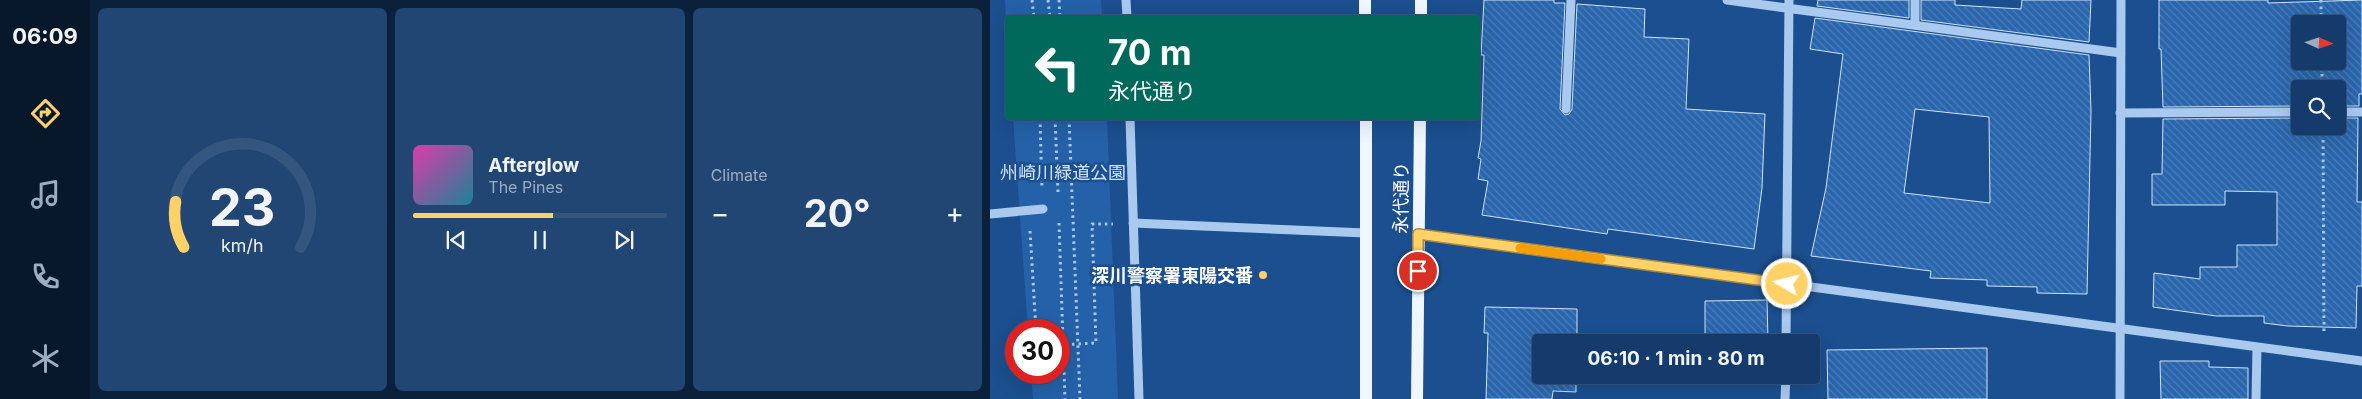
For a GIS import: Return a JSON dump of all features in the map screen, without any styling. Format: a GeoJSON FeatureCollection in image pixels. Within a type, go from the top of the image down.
{"type":"FeatureCollection","features":[{"type":"Feature","properties":{"kind":"main road"},"geometry":{"type":"LineString","coordinates":[[1365,0],[1365,15]]}},
{"type":"Feature","properties":{"kind":"main road"},"geometry":{"type":"LineString","coordinates":[[1421,0],[1421,15]]}},
{"type":"Feature","properties":{"kind":"main road","name":"永代通り"},"geometry":{"type":"LineString","coordinates":[[1366,120],[1366,399]]}},
{"type":"Feature","properties":{"kind":"main road","name":"永代通り"},"geometry":{"type":"LineString","coordinates":[[1417,399],[1420,120]]}},
{"type":"Feature","properties":{"kind":"street"},"geometry":{"type":"LineString","coordinates":[[1126,0],[1126,15]]}},
{"type":"Feature","properties":{"kind":"street"},"geometry":{"type":"LineString","coordinates":[[1566,109],[1571,0]]}},
{"type":"Feature","properties":{"kind":"street"},"geometry":{"type":"LineString","coordinates":[[1727,0],[1789,4],[1915,25],[2120,53]]}},
{"type":"Feature","properties":{"kind":"street"},"geometry":{"type":"LineString","coordinates":[[1915,0],[1915,25]]}},
{"type":"Feature","properties":{"kind":"street"},"geometry":{"type":"LineString","coordinates":[[2120,399],[2121,0]]}},
{"type":"Feature","properties":{"kind":"street"},"geometry":{"type":"LineString","coordinates":[[1786,334],[1789,4]]}},
{"type":"Feature","properties":{"kind":"street"},"geometry":{"type":"LineString","coordinates":[[2120,113],[2291,112]]}},
{"type":"Feature","properties":{"kind":"street"},"geometry":{"type":"LineString","coordinates":[[2346,112],[2362,112]]}},
{"type":"Feature","properties":{"kind":"street"},"geometry":{"type":"LineString","coordinates":[[1130,120],[1139,399]]}},
{"type":"Feature","properties":{"kind":"street"},"geometry":{"type":"LineString","coordinates":[[990,214],[1043,209]]}},
{"type":"Feature","properties":{"kind":"street"},"geometry":{"type":"LineString","coordinates":[[1133,223],[1366,233]]}},
{"type":"Feature","properties":{"kind":"street"},"geometry":{"type":"LineString","coordinates":[[1418,234],[2362,361]]}},
{"type":"Feature","properties":{"kind":"street"},"geometry":{"type":"LineString","coordinates":[[2256,399],[2257,347]]}},
{"type":"Feature","properties":{"kind":"street"},"geometry":{"type":"LineString","coordinates":[[1785,399],[1786,384]]}},
{"type":"Feature","properties":{"kind":"path"},"geometry":{"type":"LineString","coordinates":[[1032,0],[1034,15]]}},
{"type":"Feature","properties":{"kind":"path"},"geometry":{"type":"LineString","coordinates":[[1048,0],[1050,15]]}},
{"type":"Feature","properties":{"kind":"path"},"geometry":{"type":"LineString","coordinates":[[1059,0],[1060,15]]}},
{"type":"Feature","properties":{"kind":"path"},"geometry":{"type":"LineString","coordinates":[[2321,0],[2321,15]]}},
{"type":"Feature","properties":{"kind":"path"},"geometry":{"type":"LineString","coordinates":[[1040,120],[1043,209]]}},
{"type":"Feature","properties":{"kind":"path"},"geometry":{"type":"LineString","coordinates":[[1055,120],[1058,197]]}},
{"type":"Feature","properties":{"kind":"path"},"geometry":{"type":"LineString","coordinates":[[1069,120],[1080,399]]}},
{"type":"Feature","properties":{"kind":"path"},"geometry":{"type":"LineString","coordinates":[[2323,135],[2324,356]]}},
{"type":"Feature","properties":{"kind":"path"},"geometry":{"type":"LineString","coordinates":[[1029,211],[1035,319]]}},
{"type":"Feature","properties":{"kind":"path"},"geometry":{"type":"LineString","coordinates":[[1058,216],[1060,319]]}},
{"type":"Feature","properties":{"kind":"path"},"geometry":{"type":"LineString","coordinates":[[1070,344],[1096,343],[1092,224],[1133,223]]}},
{"type":"Feature","properties":{"kind":"path"},"geometry":{"type":"LineString","coordinates":[[1064,384],[1065,399]]}},
{"type":"Feature","properties":{"kind":"green space"},"geometry":{"type":"Polygon","coordinates":[[[1005,0],[1101,0],[1102,15],[1006,15],[1005,0]]]}},
{"type":"Feature","properties":{"kind":"green space","name":"州崎川緑道公園"},"geometry":{"type":"Polygon","coordinates":[[[1013,120],[1107,120],[1118,399],[1033,399],[1032,384],[1070,384],[1070,319],[1027,319],[1013,120]]]}},
{"type":"Feature","properties":{"kind":"building"},"geometry":{"type":"Polygon","coordinates":[[[1484,0],[1554,0],[1554,3],[1565,3],[1560,109],[1565,115],[1569,114],[1572,109],[1577,4],[1645,9],[1644,37],[1689,39],[1686,109],[1765,114],[1762,188],[1754,249],[1608,229],[1607,234],[1482,215],[1488,181],[1478,179],[1481,159],[1478,158],[1481,141],[1484,55],[1481,55],[1484,0]]]}},
{"type":"Feature","properties":{"kind":"building"},"geometry":{"type":"Polygon","coordinates":[[[1818,0],[1909,0],[1909,18],[1817,6],[1818,0]]]}},
{"type":"Feature","properties":{"kind":"building"},"geometry":{"type":"Polygon","coordinates":[[[1921,0],[1955,0],[1955,5],[2021,9],[2022,0],[2091,0],[2089,42],[1921,20],[1921,0]]]}},
{"type":"Feature","properties":{"kind":"building"},"geometry":{"type":"Polygon","coordinates":[[[2159,0],[2268,0],[2268,3],[2362,0],[2362,94],[2359,94],[2359,106],[2346,106],[2346,80],[2291,80],[2291,106],[2163,107],[2161,49],[2159,49],[2159,0]]]}},
{"type":"Feature","properties":{"kind":"building"},"geometry":{"type":"Polygon","coordinates":[[[1815,18],[2089,55],[2091,111],[2087,294],[2037,293],[2037,287],[1987,286],[1987,280],[1930,278],[1931,271],[1811,256],[1826,188],[1843,54],[1810,49],[1815,18]],[[1915,109],[1904,193],[1990,203],[1989,117],[1915,109]]]}},
{"type":"Feature","properties":{"kind":"building"},"geometry":{"type":"Polygon","coordinates":[[[2291,118],[2291,135],[2346,135],[2346,118],[2358,118],[2357,202],[2362,202],[2362,286],[2357,286],[2356,328],[2288,326],[2264,323],[2264,316],[2216,316],[2153,307],[2154,273],[2200,279],[2200,267],[2237,267],[2237,245],[2277,245],[2277,192],[2225,191],[2225,205],[2152,205],[2152,174],[2162,174],[2163,119],[2291,118]]]}},
{"type":"Feature","properties":{"kind":"building"},"geometry":{"type":"Polygon","coordinates":[[[1767,300],[1768,334],[1705,334],[1705,301],[1767,300]]]}},
{"type":"Feature","properties":{"kind":"building"},"geometry":{"type":"Polygon","coordinates":[[[1485,307],[1577,309],[1577,334],[1532,334],[1532,384],[1576,384],[1576,392],[1553,391],[1552,399],[1486,399],[1488,333],[1484,333],[1485,307]]]}},
{"type":"Feature","properties":{"kind":"building"},"geometry":{"type":"Polygon","coordinates":[[[1987,348],[1987,399],[1828,399],[1827,350],[1987,348]]]}},
{"type":"Feature","properties":{"kind":"building"},"geometry":{"type":"Polygon","coordinates":[[[2160,361],[2209,361],[2209,367],[2248,368],[2248,399],[2161,399],[2160,361]]]}},
{"type":"Feature","properties":{"kind":"slow traffic"},"geometry":{"type":"LineString","coordinates":[[1520,248],[1601,259]]}},
{"type":"Feature","properties":{"kind":"place","name":"深川警察署東陽交番"},"geometry":{"type":"Point","coordinates":[1263,275]}},
{"type":"Feature","properties":{"kind":"route"},"geometry":{"type":"LineString","coordinates":[[1418,271],[1418,234],[1787,284]]}}]}
